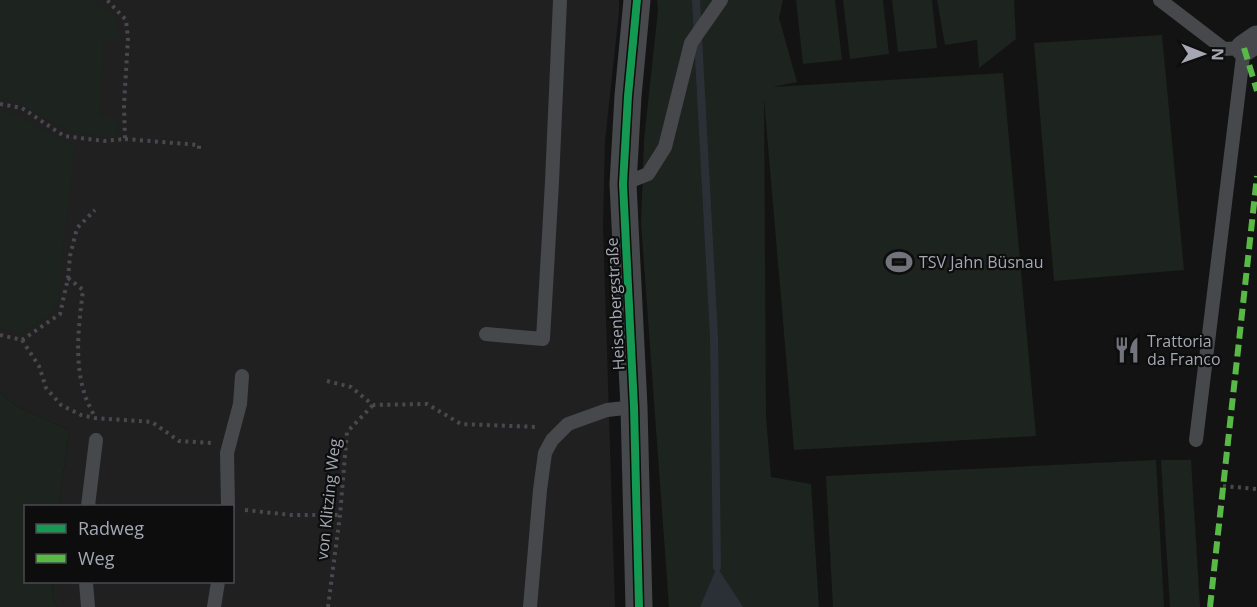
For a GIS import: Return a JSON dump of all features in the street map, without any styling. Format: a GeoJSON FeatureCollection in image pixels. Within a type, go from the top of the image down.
{"type":"FeatureCollection","features":[{"type":"Feature","properties":{"kind":"street","name":"Heisenbergstraße"},"geometry":{"type":"LineString","coordinates":[[637,0],[623,184],[634,407],[639,607]]}},
{"type":"Feature","properties":{"kind":"lane"},"geometry":{"type":"LineString","coordinates":[[486,334],[543,339],[560,0]]}},
{"type":"Feature","properties":{"kind":"lane"},"geometry":{"type":"LineString","coordinates":[[1160,0],[1224,49],[1251,43],[1196,440]]}},
{"type":"Feature","properties":{"kind":"lane"},"geometry":{"type":"LineString","coordinates":[[623,184],[648,174],[664,147],[691,43],[717,5]]}},
{"type":"Feature","properties":{"kind":"lane"},"geometry":{"type":"LineString","coordinates":[[228,505],[226,453],[240,404],[242,376]]}},
{"type":"Feature","properties":{"kind":"lane"},"geometry":{"type":"LineString","coordinates":[[530,607],[536,466],[552,440],[568,424],[607,410],[634,407]]}},
{"type":"Feature","properties":{"kind":"lane"},"geometry":{"type":"LineString","coordinates":[[88,505],[96,440]]}},
{"type":"Feature","properties":{"kind":"lane"},"geometry":{"type":"LineString","coordinates":[[86,583],[88,607]]}},
{"type":"Feature","properties":{"kind":"lane"},"geometry":{"type":"LineString","coordinates":[[214,607],[218,583]]}},
{"type":"Feature","properties":{"kind":"path"},"geometry":{"type":"LineString","coordinates":[[107,0],[126,20],[128,38],[124,105],[125,139]]}},
{"type":"Feature","properties":{"kind":"path"},"geometry":{"type":"LineString","coordinates":[[0,104],[22,108],[64,136],[104,141],[125,139],[199,145],[199,153]]}},
{"type":"Feature","properties":{"kind":"path"},"geometry":{"type":"LineString","coordinates":[[22,340],[60,314],[76,228],[95,210]]}},
{"type":"Feature","properties":{"kind":"path"},"geometry":{"type":"LineString","coordinates":[[68,278],[83,290],[78,341],[79,369],[84,393],[96,418],[96,440]]}},
{"type":"Feature","properties":{"kind":"path"},"geometry":{"type":"LineString","coordinates":[[0,335],[22,340],[39,366],[46,388],[61,405],[81,415],[96,418],[152,422],[178,441],[213,443],[226,453]]}},
{"type":"Feature","properties":{"kind":"path"},"geometry":{"type":"LineString","coordinates":[[327,381],[351,387],[373,405],[427,404],[461,424],[537,427]]}},
{"type":"Feature","properties":{"kind":"path"},"geometry":{"type":"LineString","coordinates":[[1223,486],[1257,489]]}},
{"type":"Feature","properties":{"kind":"path"},"geometry":{"type":"LineString","coordinates":[[244,510],[291,515],[340,515]]}},
{"type":"Feature","properties":{"kind":"shaded area"},"geometry":{"type":"Polygon","coordinates":[[[0,0],[619,0],[605,141],[603,225],[615,607],[57,607],[52,595],[53,583],[234,583],[234,505],[59,505],[69,430],[16,406],[0,393],[0,0]]]}},
{"type":"Feature","properties":{"kind":"shaded area"},"geometry":{"type":"Polygon","coordinates":[[[0,0],[93,0],[114,16],[121,40],[104,40],[99,116],[117,118],[115,138],[69,130],[0,96],[0,0]]]}},
{"type":"Feature","properties":{"kind":"shaded area"},"geometry":{"type":"Polygon","coordinates":[[[657,0],[783,0],[779,18],[797,82],[773,87],[1003,73],[1036,436],[794,450],[764,99],[766,417],[771,477],[811,484],[819,607],[669,607],[641,223],[644,140],[658,10],[657,0]]]}},
{"type":"Feature","properties":{"kind":"shaded area"},"geometry":{"type":"Polygon","coordinates":[[[796,0],[835,0],[842,60],[803,64],[796,0]]]}},
{"type":"Feature","properties":{"kind":"shaded area"},"geometry":{"type":"Polygon","coordinates":[[[843,0],[883,0],[889,54],[850,59],[843,0]]]}},
{"type":"Feature","properties":{"kind":"shaded area"},"geometry":{"type":"Polygon","coordinates":[[[892,0],[932,0],[937,48],[898,52],[892,0]]]}},
{"type":"Feature","properties":{"kind":"shaded area"},"geometry":{"type":"Polygon","coordinates":[[[937,0],[1014,0],[1016,39],[979,68],[977,40],[945,45],[937,0]]]}},
{"type":"Feature","properties":{"kind":"shaded area","name":"TSV Jahn Büsnau"},"geometry":{"type":"Polygon","coordinates":[[[1162,35],[1184,270],[1054,281],[1034,43],[1162,35]]]}},
{"type":"Feature","properties":{"kind":"shaded area"},"geometry":{"type":"Polygon","coordinates":[[[0,110],[27,120],[75,145],[59,299],[48,317],[21,332],[0,328],[0,110]]]}},
{"type":"Feature","properties":{"kind":"shaded area"},"geometry":{"type":"Polygon","coordinates":[[[0,393],[16,406],[69,430],[59,505],[24,505],[24,583],[53,583],[52,595],[57,607],[0,607],[0,393]]]}},
{"type":"Feature","properties":{"kind":"shaded area"},"geometry":{"type":"Polygon","coordinates":[[[1156,460],[1164,607],[833,607],[826,476],[1156,460]]]}},
{"type":"Feature","properties":{"kind":"shaded area"},"geometry":{"type":"Polygon","coordinates":[[[1161,460],[1191,460],[1200,607],[1170,607],[1161,460]]]}},
{"type":"Feature","properties":{"kind":"shaded area"},"geometry":{"type":"Polygon","coordinates":[[[717,567],[743,607],[700,607],[717,567]]]}},
{"type":"Feature","properties":{"kind":"waterway"},"geometry":{"type":"LineString","coordinates":[[696,0],[714,337],[717,567]]}},
{"type":"Feature","properties":{"kind":"marked path"},"geometry":{"type":"LineString","coordinates":[[1244,48],[1257,91]]}},
{"type":"Feature","properties":{"kind":"marked path"},"geometry":{"type":"LineString","coordinates":[[1210,607],[1257,176]]}},
{"type":"Feature","properties":{"kind":"cycle path"},"geometry":{"type":"LineString","coordinates":[[637,0],[623,184],[634,407],[639,607]]}},
{"type":"Feature","properties":{"kind":"place","name":"TSV Jahn Büsnau"},"geometry":{"type":"Point","coordinates":[899,262]}},
{"type":"Feature","properties":{"kind":"place","name":"Trattoria da Franco"},"geometry":{"type":"Point","coordinates":[1127,350]}}]}
